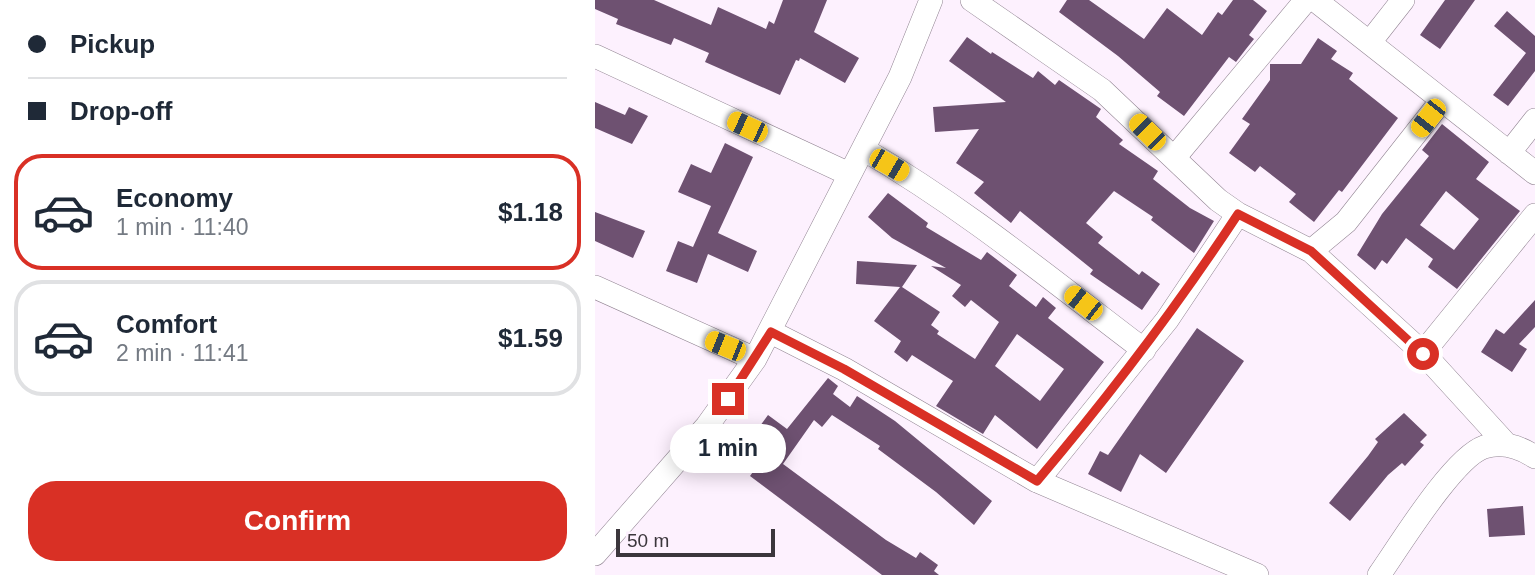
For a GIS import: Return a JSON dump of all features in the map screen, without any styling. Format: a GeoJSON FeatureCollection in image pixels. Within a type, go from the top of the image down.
{"type":"FeatureCollection","features":[{"type":"Feature","properties":{"kind":"street"},"geometry":{"type":"LineString","coordinates":[[595,554],[707,426],[755,359],[900,77],[931,0]]}},
{"type":"Feature","properties":{"kind":"street"},"geometry":{"type":"LineString","coordinates":[[972,0],[1102,90],[1201,186],[1238,214],[1311,251],[1423,354],[1506,444]]}},
{"type":"Feature","properties":{"kind":"street"},"geometry":{"type":"LineString","coordinates":[[1174,158],[1306,0]]}},
{"type":"Feature","properties":{"kind":"street"},"geometry":{"type":"LineString","coordinates":[[1315,0],[1535,173]]}},
{"type":"Feature","properties":{"kind":"street"},"geometry":{"type":"LineString","coordinates":[[1370,42],[1403,0]]}},
{"type":"Feature","properties":{"kind":"street"},"geometry":{"type":"LineString","coordinates":[[595,56],[849,174]]}},
{"type":"Feature","properties":{"kind":"street"},"geometry":{"type":"LineString","coordinates":[[1311,251],[1346,222],[1442,100]]}},
{"type":"Feature","properties":{"kind":"street"},"geometry":{"type":"LineString","coordinates":[[1509,153],[1535,120]]}},
{"type":"Feature","properties":{"kind":"street"},"geometry":{"type":"LineString","coordinates":[[863,149],[921,183],[996,234],[1144,350]]}},
{"type":"Feature","properties":{"kind":"street"},"geometry":{"type":"LineString","coordinates":[[1037,481],[1144,350],[1238,214]]}},
{"type":"Feature","properties":{"kind":"street"},"geometry":{"type":"LineString","coordinates":[[1423,354],[1535,215]]}},
{"type":"Feature","properties":{"kind":"street"},"geometry":{"type":"LineString","coordinates":[[595,287],[755,359]]}},
{"type":"Feature","properties":{"kind":"street"},"geometry":{"type":"LineString","coordinates":[[771,332],[844,369],[1037,481],[1257,575]]}},
{"type":"Feature","properties":{"kind":"street"},"geometry":{"type":"LineString","coordinates":[[1379,575],[1458,466],[1483,447],[1506,444],[1523,449],[1535,457]]}},
{"type":"Feature","properties":{"kind":"building"},"geometry":{"type":"Polygon","coordinates":[[[595,0],[654,0],[711,25],[718,7],[766,29],[769,21],[774,24],[783,0],[827,0],[814,32],[859,58],[845,83],[800,58],[799,61],[796,60],[780,95],[705,62],[709,53],[674,38],[671,45],[616,24],[618,19],[595,9],[595,0]]]}},
{"type":"Feature","properties":{"kind":"building"},"geometry":{"type":"Polygon","coordinates":[[[1067,0],[1089,0],[1144,39],[1167,8],[1202,35],[1218,12],[1222,15],[1233,0],[1253,0],[1267,11],[1249,35],[1254,39],[1236,62],[1229,57],[1184,116],[1157,96],[1160,92],[1118,56],[1059,12],[1067,0]]]}},
{"type":"Feature","properties":{"kind":"building"},"geometry":{"type":"Polygon","coordinates":[[[1445,0],[1475,0],[1440,49],[1420,35],[1445,0]]]}},
{"type":"Feature","properties":{"kind":"building"},"geometry":{"type":"Polygon","coordinates":[[[1507,11],[1535,36],[1535,71],[1508,106],[1493,95],[1526,53],[1494,26],[1507,11]]]}},
{"type":"Feature","properties":{"kind":"building"},"geometry":{"type":"Polygon","coordinates":[[[967,37],[1033,78],[1038,71],[1055,85],[1059,80],[1101,109],[1096,117],[1123,140],[1119,144],[1158,171],[1153,179],[1190,208],[1214,221],[1194,253],[1151,220],[1153,217],[1114,191],[1086,223],[1103,237],[1098,243],[1139,275],[1142,271],[1160,284],[1142,310],[1090,274],[1093,270],[1020,211],[1011,223],[974,193],[984,182],[956,163],[979,129],[935,132],[933,107],[1006,102],[949,61],[967,37]]]}},
{"type":"Feature","properties":{"kind":"building"},"geometry":{"type":"Polygon","coordinates":[[[1318,38],[1337,51],[1331,59],[1353,73],[1349,79],[1398,118],[1342,192],[1339,190],[1314,222],[1289,202],[1296,194],[1260,166],[1255,172],[1229,153],[1250,124],[1242,119],[1270,80],[1270,64],[1301,64],[1318,38]]]}},
{"type":"Feature","properties":{"kind":"building"},"geometry":{"type":"Polygon","coordinates":[[[595,102],[625,115],[629,107],[648,116],[632,144],[595,128],[595,102]]]}},
{"type":"Feature","properties":{"kind":"building"},"geometry":{"type":"Polygon","coordinates":[[[1442,124],[1489,162],[1476,179],[1520,211],[1457,289],[1428,267],[1433,259],[1406,238],[1387,264],[1382,260],[1375,270],[1357,255],[1382,214],[1429,156],[1422,150],[1442,124]],[[1446,191],[1420,225],[1454,250],[1479,219],[1446,191]]]}},
{"type":"Feature","properties":{"kind":"building"},"geometry":{"type":"Polygon","coordinates":[[[725,143],[753,157],[718,233],[757,251],[748,272],[708,254],[697,283],[666,271],[678,241],[693,247],[711,206],[678,192],[691,164],[711,173],[725,143]]]}},
{"type":"Feature","properties":{"kind":"building"},"geometry":{"type":"Polygon","coordinates":[[[888,193],[928,223],[926,227],[981,260],[987,252],[1017,275],[1009,286],[1036,307],[1043,297],[1056,308],[1048,318],[1104,362],[1037,449],[995,415],[983,434],[936,406],[953,381],[912,355],[907,362],[894,352],[901,341],[874,321],[900,287],[856,284],[857,261],[917,265],[902,287],[940,312],[931,325],[939,331],[937,334],[975,359],[999,322],[971,300],[965,307],[952,296],[961,285],[931,266],[946,268],[892,238],[868,217],[888,193]],[[1017,334],[995,366],[1040,401],[1064,369],[1017,334]]]}},
{"type":"Feature","properties":{"kind":"building"},"geometry":{"type":"Polygon","coordinates":[[[595,212],[645,231],[633,258],[595,241],[595,212]]]}},
{"type":"Feature","properties":{"kind":"building"},"geometry":{"type":"Polygon","coordinates":[[[1535,300],[1535,327],[1519,344],[1527,349],[1512,372],[1481,352],[1496,329],[1504,334],[1535,300]]]}},
{"type":"Feature","properties":{"kind":"building"},"geometry":{"type":"Polygon","coordinates":[[[1197,328],[1244,361],[1166,473],[1140,454],[1121,492],[1088,474],[1100,451],[1108,455],[1197,328]]]}},
{"type":"Feature","properties":{"kind":"building"},"geometry":{"type":"Polygon","coordinates":[[[828,378],[838,386],[833,394],[850,407],[857,396],[895,421],[992,501],[974,525],[936,492],[878,449],[880,446],[832,415],[822,427],[814,420],[783,464],[886,540],[916,558],[920,552],[938,565],[934,571],[939,575],[882,575],[750,476],[766,454],[749,441],[768,415],[787,429],[828,378]]]}},
{"type":"Feature","properties":{"kind":"building"},"geometry":{"type":"Polygon","coordinates":[[[1404,413],[1427,435],[1420,442],[1424,445],[1405,466],[1402,463],[1388,475],[1350,521],[1329,503],[1368,456],[1378,442],[1375,439],[1404,413]]]}},
{"type":"Feature","properties":{"kind":"building"},"geometry":{"type":"Polygon","coordinates":[[[1523,506],[1525,535],[1489,537],[1487,509],[1523,506]]]}},
{"type":"Feature","properties":{"kind":"route"},"geometry":{"type":"LineString","coordinates":[[728,399],[771,332],[844,369],[1037,481],[1100,407],[1167,320],[1238,214],[1311,251],[1423,354]]}}]}
